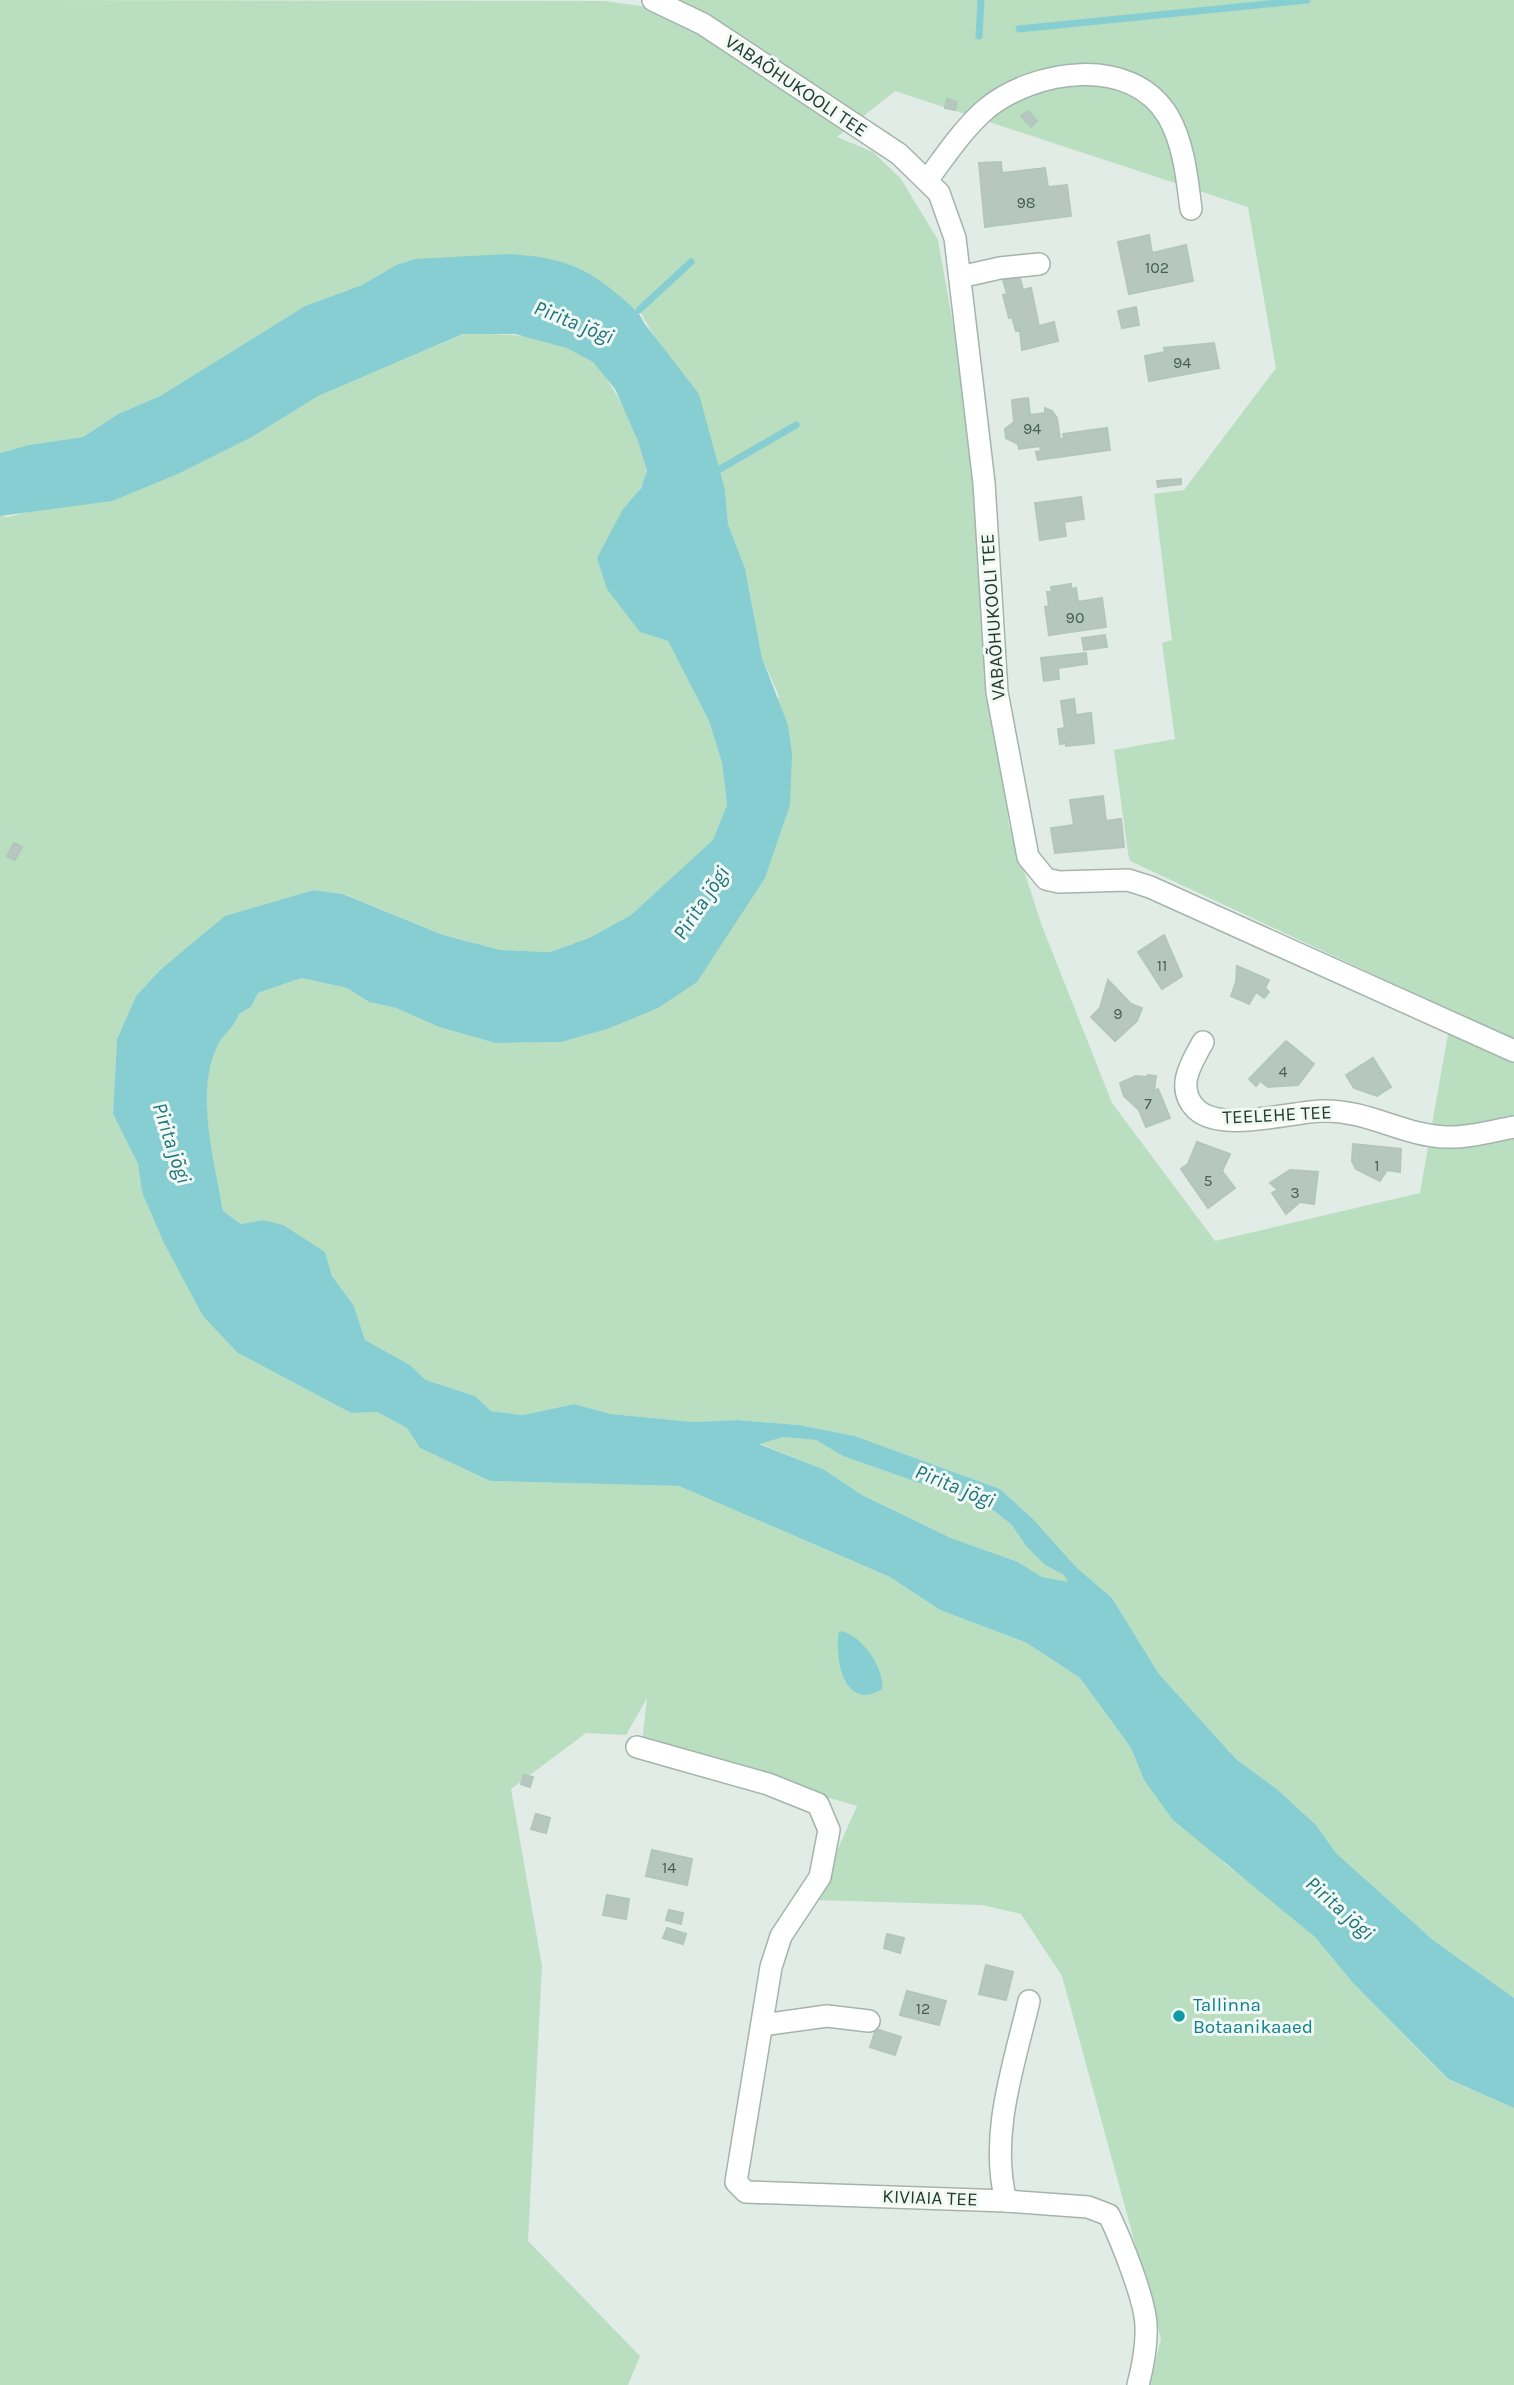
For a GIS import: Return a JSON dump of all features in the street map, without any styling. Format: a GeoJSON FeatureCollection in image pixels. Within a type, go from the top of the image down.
{"type":"FeatureCollection","features":[{"type":"Feature","properties":{"kind":"street","name":"VABAÕHUKOOLI TEE"},"geometry":{"type":"LineString","coordinates":[[653,0],[704,24],[900,155],[928,179],[946,208],[960,277],[984,483],[998,692],[1028,857],[1035,869],[1046,879],[1059,882],[1128,880],[1150,887],[1514,1051]]}},
{"type":"Feature","properties":{"kind":"street"},"geometry":{"type":"LineString","coordinates":[[928,179],[959,137],[987,108],[1027,86],[1069,73],[1110,76],[1147,94],[1167,115],[1185,160],[1191,209]]}},
{"type":"Feature","properties":{"kind":"street"},"geometry":{"type":"LineString","coordinates":[[960,277],[1000,268],[1039,264]]}},
{"type":"Feature","properties":{"kind":"street","name":"TEELEHE TEE"},"geometry":{"type":"LineString","coordinates":[[1203,1042],[1186,1071],[1186,1092],[1196,1110],[1211,1118],[1248,1120],[1322,1111],[1353,1112],[1446,1137],[1514,1126]]}},
{"type":"Feature","properties":{"kind":"street"},"geometry":{"type":"LineString","coordinates":[[637,1748],[768,1784],[818,1804],[830,1830],[820,1877],[781,1936],[771,1967],[762,2025],[827,2017],[869,2021]]}},
{"type":"Feature","properties":{"kind":"street"},"geometry":{"type":"LineString","coordinates":[[1006,2200],[1002,2185],[1003,2111],[1029,2001]]}},
{"type":"Feature","properties":{"kind":"street","name":"KIVIAIA TEE"},"geometry":{"type":"LineString","coordinates":[[762,2025],[736,2182],[746,2192],[1006,2200],[1088,2207],[1109,2216],[1122,2242],[1146,2323],[1143,2366],[1138,2385]]}},
{"type":"Feature","properties":{"kind":"green space"},"geometry":{"type":"Polygon","coordinates":[[[0,0],[604,1],[648,7],[686,24],[787,89],[806,79],[675,0],[1514,0],[1514,1998],[1433,1940],[1336,1853],[1316,1825],[1278,1790],[1236,1759],[1159,1674],[1112,1598],[1076,1567],[1033,1519],[1000,1489],[855,1436],[799,1425],[738,1420],[694,1422],[611,1414],[574,1404],[523,1415],[491,1411],[475,1396],[426,1380],[410,1365],[365,1340],[354,1306],[332,1276],[325,1252],[262,1220],[241,1224],[223,1211],[208,1127],[207,1084],[218,1045],[239,1014],[251,1007],[258,993],[300,978],[347,988],[369,1002],[396,1008],[439,1027],[495,1043],[561,1042],[658,1008],[779,696],[762,658],[745,568],[728,524],[725,490],[707,428],[639,310],[451,259],[415,259],[396,265],[362,285],[305,306],[160,396],[118,414],[83,437],[29,445],[0,453],[0,0]],[[895,91],[837,137],[873,152],[901,179],[938,240],[962,375],[975,489],[987,672],[1009,825],[1042,926],[1112,1103],[1215,1241],[1420,1193],[1452,1011],[1130,861],[1114,750],[1175,739],[1162,643],[1172,640],[1154,494],[1184,490],[1276,368],[1248,207],[895,91]]]}},
{"type":"Feature","properties":{"kind":"green space"},"geometry":{"type":"Polygon","coordinates":[[[464,334],[531,337],[570,349],[591,360],[601,370],[627,415],[642,449],[646,473],[640,488],[623,509],[640,632],[668,641],[709,721],[722,763],[727,805],[714,840],[631,915],[589,938],[550,952],[501,950],[443,935],[344,894],[314,890],[225,917],[160,970],[136,996],[117,1039],[113,1114],[138,1164],[142,1192],[238,1353],[351,1413],[377,1412],[407,1428],[420,1448],[490,1481],[679,1486],[890,1577],[940,1610],[1027,1643],[1080,1678],[1131,1748],[1144,1780],[1225,1864],[1280,1905],[1315,1937],[1353,1983],[1447,2079],[1514,2108],[1514,2385],[1149,2385],[1161,2339],[1062,1976],[1021,1914],[982,1905],[815,1900],[857,1806],[642,1743],[647,1698],[626,1735],[586,1733],[511,1789],[542,1966],[528,2241],[640,2356],[628,2385],[0,2385],[0,516],[8,517],[180,473],[252,437],[317,396],[464,334]]]}},
{"type":"Feature","properties":{"kind":"green space"},"geometry":{"type":"Polygon","coordinates":[[[783,1437],[816,1440],[843,1456],[990,1508],[1011,1524],[1026,1546],[1045,1565],[1064,1575],[1069,1583],[1042,1577],[1018,1562],[951,1538],[862,1495],[823,1469],[758,1443],[783,1437]]]}},
{"type":"Feature","properties":{"kind":"water","name":"Pirita jõgi"},"geometry":{"type":"Polygon","coordinates":[[[508,254],[556,261],[583,271],[609,287],[640,315],[699,394],[725,490],[728,524],[745,568],[762,658],[788,725],[792,754],[790,805],[765,878],[697,982],[658,1008],[607,1029],[561,1042],[495,1043],[439,1027],[396,1008],[369,1002],[347,988],[301,978],[258,993],[251,1007],[239,1014],[223,1037],[211,1064],[208,1127],[223,1211],[241,1224],[262,1220],[283,1225],[325,1252],[332,1276],[354,1306],[365,1340],[410,1365],[426,1380],[475,1396],[491,1411],[523,1415],[574,1404],[611,1414],[694,1422],[738,1420],[799,1425],[855,1436],[1000,1489],[1033,1519],[1076,1567],[1112,1598],[1159,1674],[1236,1759],[1278,1790],[1316,1825],[1336,1853],[1433,1940],[1514,1998],[1514,2108],[1448,2079],[1353,1983],[1315,1937],[1173,1820],[1144,1780],[1131,1748],[1080,1678],[1027,1643],[940,1610],[890,1577],[679,1486],[490,1481],[420,1448],[407,1428],[377,1412],[351,1413],[238,1353],[203,1316],[164,1243],[142,1192],[138,1164],[113,1114],[117,1039],[136,996],[160,970],[225,916],[314,890],[343,894],[443,935],[501,950],[550,952],[589,938],[631,915],[713,840],[727,805],[722,763],[709,721],[668,641],[640,632],[607,589],[597,558],[623,509],[641,488],[647,471],[638,441],[615,389],[593,362],[567,348],[515,334],[463,334],[318,396],[252,437],[180,473],[112,501],[0,516],[0,453],[29,445],[83,437],[118,414],[160,396],[305,306],[362,285],[396,265],[415,259],[508,254]],[[783,1437],[759,1444],[823,1469],[862,1495],[951,1538],[1018,1562],[1042,1577],[1068,1582],[1064,1575],[1045,1565],[1026,1546],[1011,1524],[990,1508],[843,1456],[816,1440],[783,1437]]]}},
{"type":"Feature","properties":{"kind":"water"},"geometry":{"type":"Polygon","coordinates":[[[839,1631],[855,1638],[870,1653],[880,1672],[882,1689],[869,1695],[859,1694],[850,1688],[840,1668],[839,1631]]]}},
{"type":"Feature","properties":{"kind":"building"},"geometry":{"type":"Polygon","coordinates":[[[947,99],[957,102],[955,110],[945,108],[947,99]]]}},
{"type":"Feature","properties":{"kind":"building"},"geometry":{"type":"Polygon","coordinates":[[[1028,111],[1037,121],[1031,127],[1021,116],[1028,111]]]}},
{"type":"Feature","properties":{"kind":"building"},"geometry":{"type":"Polygon","coordinates":[[[1001,162],[1002,173],[1045,168],[1048,187],[1067,185],[1071,216],[985,227],[979,163],[1001,162]]]}},
{"type":"Feature","properties":{"kind":"building"},"geometry":{"type":"Polygon","coordinates":[[[1149,235],[1152,253],[1186,245],[1193,281],[1129,294],[1118,242],[1149,235]]]}},
{"type":"Feature","properties":{"kind":"building"},"geometry":{"type":"Polygon","coordinates":[[[1019,275],[1023,290],[1031,288],[1039,326],[1054,322],[1058,341],[1022,350],[1020,331],[1016,331],[1012,317],[1009,318],[1003,295],[1007,294],[1003,280],[1019,275]]]}},
{"type":"Feature","properties":{"kind":"building"},"geometry":{"type":"Polygon","coordinates":[[[1136,307],[1139,325],[1122,328],[1118,311],[1136,307]]]}},
{"type":"Feature","properties":{"kind":"building"},"geometry":{"type":"Polygon","coordinates":[[[1214,343],[1219,368],[1149,381],[1145,356],[1165,352],[1164,348],[1214,343]]]}},
{"type":"Feature","properties":{"kind":"building"},"geometry":{"type":"Polygon","coordinates":[[[1028,398],[1030,415],[1045,413],[1045,408],[1052,411],[1057,418],[1060,439],[1064,439],[1063,434],[1107,428],[1110,450],[1038,460],[1036,452],[1041,451],[1040,446],[1019,449],[1018,444],[1006,438],[1005,429],[1014,422],[1012,400],[1028,398]]]}},
{"type":"Feature","properties":{"kind":"building"},"geometry":{"type":"Polygon","coordinates":[[[1181,479],[1181,484],[1158,487],[1157,481],[1181,479]]]}},
{"type":"Feature","properties":{"kind":"building"},"geometry":{"type":"Polygon","coordinates":[[[1081,497],[1084,519],[1064,522],[1066,536],[1040,540],[1035,503],[1081,497]]]}},
{"type":"Feature","properties":{"kind":"building"},"geometry":{"type":"Polygon","coordinates":[[[1071,584],[1071,589],[1076,588],[1078,602],[1102,598],[1106,627],[1049,635],[1045,607],[1049,606],[1047,592],[1052,592],[1051,587],[1071,584]]]}},
{"type":"Feature","properties":{"kind":"building"},"geometry":{"type":"Polygon","coordinates":[[[1105,635],[1107,647],[1084,650],[1082,638],[1105,635]]]}},
{"type":"Feature","properties":{"kind":"building"},"geometry":{"type":"Polygon","coordinates":[[[1086,653],[1087,664],[1058,668],[1059,679],[1044,681],[1041,658],[1086,653]]]}},
{"type":"Feature","properties":{"kind":"building"},"geometry":{"type":"Polygon","coordinates":[[[1074,699],[1076,715],[1091,713],[1094,743],[1066,746],[1066,743],[1060,744],[1058,729],[1065,728],[1061,701],[1074,699]]]}},
{"type":"Feature","properties":{"kind":"building"},"geometry":{"type":"Polygon","coordinates":[[[1103,796],[1106,821],[1121,819],[1124,847],[1055,853],[1051,828],[1074,825],[1070,800],[1103,796]]]}},
{"type":"Feature","properties":{"kind":"building"},"geometry":{"type":"Polygon","coordinates":[[[14,843],[22,847],[15,860],[7,856],[14,843]]]}},
{"type":"Feature","properties":{"kind":"building"},"geometry":{"type":"Polygon","coordinates":[[[1164,935],[1182,976],[1162,989],[1138,952],[1164,935]]]}},
{"type":"Feature","properties":{"kind":"building"},"geometry":{"type":"Polygon","coordinates":[[[1237,966],[1269,980],[1265,988],[1269,992],[1264,998],[1256,992],[1249,1004],[1231,996],[1236,982],[1237,966]]]}},
{"type":"Feature","properties":{"kind":"building"},"geometry":{"type":"Polygon","coordinates":[[[1108,980],[1131,1004],[1142,1008],[1137,1021],[1115,1041],[1091,1017],[1100,1008],[1108,980]]]}},
{"type":"Feature","properties":{"kind":"building"},"geometry":{"type":"Polygon","coordinates":[[[1286,1041],[1314,1064],[1298,1085],[1268,1087],[1260,1081],[1256,1086],[1249,1079],[1286,1041]]]}},
{"type":"Feature","properties":{"kind":"building"},"geometry":{"type":"Polygon","coordinates":[[[1373,1058],[1391,1087],[1377,1096],[1354,1088],[1346,1075],[1373,1058]]]}},
{"type":"Feature","properties":{"kind":"building"},"geometry":{"type":"Polygon","coordinates":[[[1136,1076],[1156,1076],[1154,1091],[1158,1089],[1170,1118],[1146,1127],[1139,1110],[1124,1096],[1120,1083],[1136,1076]]]}},
{"type":"Feature","properties":{"kind":"building"},"geometry":{"type":"Polygon","coordinates":[[[1197,1142],[1230,1154],[1222,1171],[1235,1188],[1208,1208],[1181,1169],[1188,1164],[1197,1142]]]}},
{"type":"Feature","properties":{"kind":"building"},"geometry":{"type":"Polygon","coordinates":[[[1353,1144],[1401,1149],[1400,1172],[1387,1170],[1380,1181],[1356,1169],[1352,1161],[1353,1144]]]}},
{"type":"Feature","properties":{"kind":"building"},"geometry":{"type":"Polygon","coordinates":[[[1290,1170],[1318,1172],[1314,1204],[1300,1202],[1286,1214],[1272,1193],[1278,1190],[1270,1183],[1290,1170]]]}},
{"type":"Feature","properties":{"kind":"building"},"geometry":{"type":"Polygon","coordinates":[[[524,1775],[533,1777],[530,1787],[521,1784],[524,1775]]]}},
{"type":"Feature","properties":{"kind":"building"},"geometry":{"type":"Polygon","coordinates":[[[536,1814],[550,1818],[546,1833],[531,1829],[536,1814]]]}},
{"type":"Feature","properties":{"kind":"building"},"geometry":{"type":"Polygon","coordinates":[[[652,1850],[692,1859],[687,1885],[646,1876],[652,1850]]]}},
{"type":"Feature","properties":{"kind":"building"},"geometry":{"type":"Polygon","coordinates":[[[607,1895],[629,1899],[626,1919],[603,1915],[607,1895]]]}},
{"type":"Feature","properties":{"kind":"building"},"geometry":{"type":"Polygon","coordinates":[[[669,1910],[683,1913],[681,1924],[666,1920],[669,1910]]]}},
{"type":"Feature","properties":{"kind":"building"},"geometry":{"type":"Polygon","coordinates":[[[667,1928],[686,1934],[683,1944],[663,1938],[667,1928]]]}},
{"type":"Feature","properties":{"kind":"building"},"geometry":{"type":"Polygon","coordinates":[[[887,1934],[904,1938],[900,1953],[884,1948],[887,1934]]]}},
{"type":"Feature","properties":{"kind":"building"},"geometry":{"type":"Polygon","coordinates":[[[986,1965],[1013,1972],[1006,2000],[979,1994],[986,1965]]]}},
{"type":"Feature","properties":{"kind":"building"},"geometry":{"type":"Polygon","coordinates":[[[907,1991],[946,2001],[939,2025],[900,2015],[907,1991]]]}},
{"type":"Feature","properties":{"kind":"building"},"geometry":{"type":"Polygon","coordinates":[[[876,2029],[901,2037],[895,2055],[870,2047],[876,2029]]]}},
{"type":"Feature","properties":{"kind":"waterway"},"geometry":{"type":"LineString","coordinates":[[979,36],[981,0]]}},
{"type":"Feature","properties":{"kind":"waterway"},"geometry":{"type":"LineString","coordinates":[[1019,29],[1307,0]]}},
{"type":"Feature","properties":{"kind":"waterway"},"geometry":{"type":"LineString","coordinates":[[639,310],[691,262]]}},
{"type":"Feature","properties":{"kind":"waterway"},"geometry":{"type":"LineString","coordinates":[[720,469],[796,425]]}},
{"type":"Feature","properties":{"kind":"place","name":"Tallinna Botaanikaaed"},"geometry":{"type":"Point","coordinates":[1179,2016]}}]}
